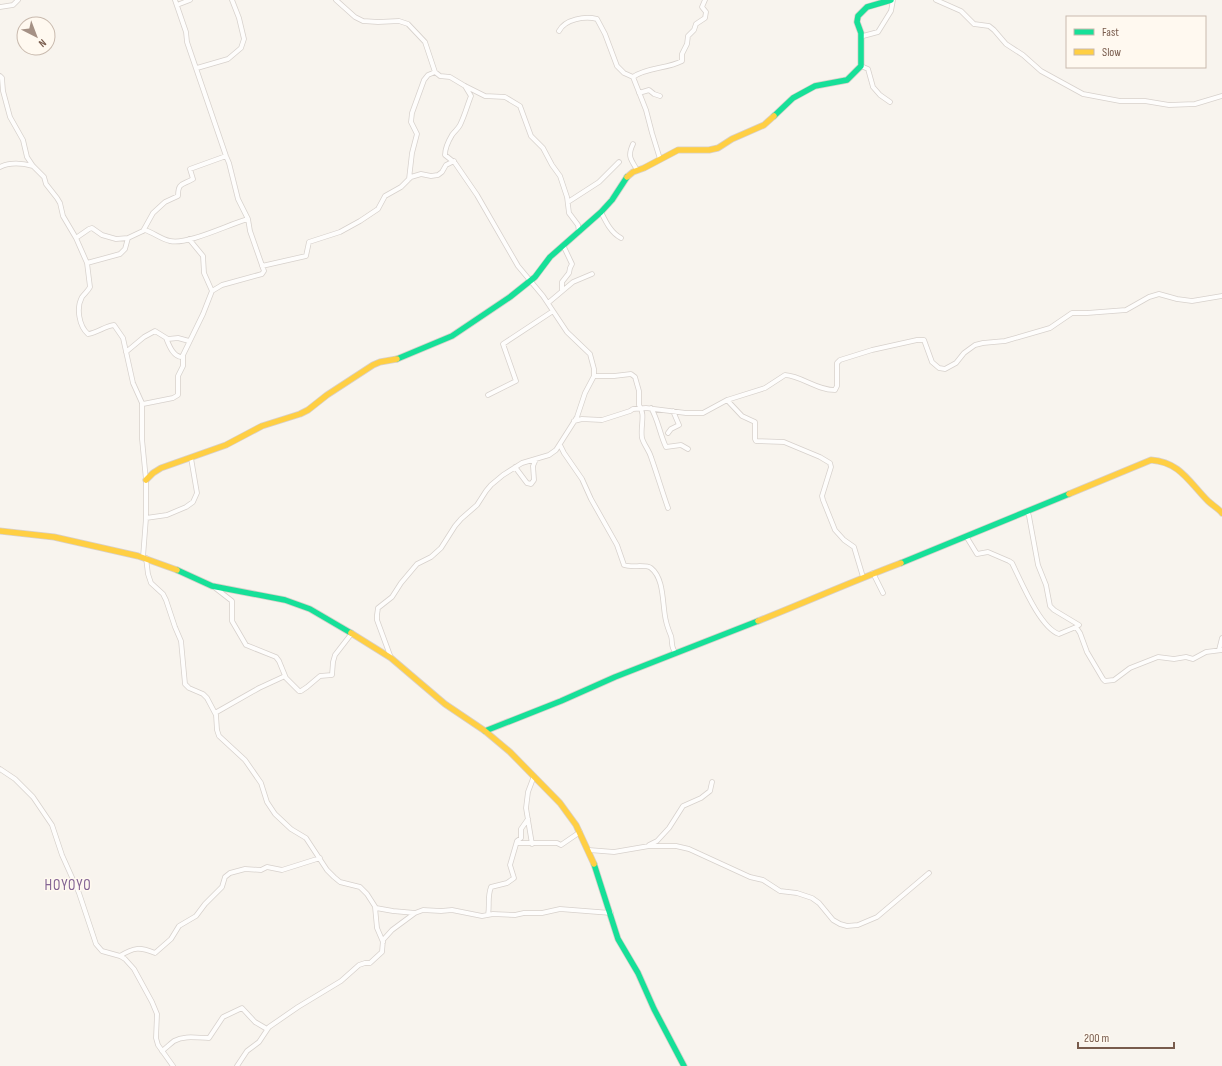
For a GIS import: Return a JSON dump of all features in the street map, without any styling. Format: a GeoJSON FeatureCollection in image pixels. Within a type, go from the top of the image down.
{"type":"FeatureCollection","features":[{"type":"Feature","properties":{"kind":"street"},"geometry":{"type":"LineString","coordinates":[[0,7],[13,5],[18,0]]}},
{"type":"Feature","properties":{"kind":"street"},"geometry":{"type":"LineString","coordinates":[[142,404],[173,398],[178,395],[178,376],[183,366],[182,357],[203,314],[212,291],[222,285],[262,274],[264,271],[250,231],[248,219],[238,199],[229,163],[196,68],[175,0]]}},
{"type":"Feature","properties":{"kind":"street"},"geometry":{"type":"LineString","coordinates":[[177,5],[190,0]]}},
{"type":"Feature","properties":{"kind":"street"},"geometry":{"type":"LineString","coordinates":[[196,68],[228,59],[241,48],[244,39],[239,18],[232,0]]}},
{"type":"Feature","properties":{"kind":"street"},"geometry":{"type":"LineString","coordinates":[[336,0],[363,21],[400,21],[408,24],[424,42],[435,72],[440,76],[450,77],[485,96],[505,97],[520,106],[531,136],[543,148],[550,163],[560,176],[568,202],[569,213],[578,225],[579,232]]}},
{"type":"Feature","properties":{"kind":"street"},"geometry":{"type":"LineString","coordinates":[[633,77],[646,71],[682,61],[682,54],[687,44],[688,36],[694,30],[696,24],[706,17],[706,12],[702,7],[704,0]]}},
{"type":"Feature","properties":{"kind":"street"},"geometry":{"type":"LineString","coordinates":[[146,480],[161,468],[226,445],[262,426],[308,410],[327,395],[373,365],[380,362],[401,358],[452,336],[464,329],[510,297],[540,272],[550,257],[601,212],[612,200],[628,175],[678,150],[709,150],[718,148],[732,139],[764,125],[797,96],[815,86],[845,81],[861,66],[862,60],[860,47],[861,33],[857,19],[859,14],[867,7],[892,0],[891,11],[878,32],[863,36],[861,38]]}},
{"type":"Feature","properties":{"kind":"street"},"geometry":{"type":"LineString","coordinates":[[936,0],[961,11],[974,24],[989,26],[1006,44],[1023,55],[1041,71],[1081,94],[1120,101],[1145,100],[1169,105],[1195,104],[1222,96]]}},
{"type":"Feature","properties":{"kind":"street"},"geometry":{"type":"LineString","coordinates":[[559,31],[561,26],[573,20],[597,19],[605,34],[617,66],[624,73],[633,77],[646,110],[660,159]]}},
{"type":"Feature","properties":{"kind":"street"},"geometry":{"type":"LineString","coordinates":[[861,66],[868,69],[872,83],[878,93],[890,102]]}},
{"type":"Feature","properties":{"kind":"street"},"geometry":{"type":"LineString","coordinates":[[409,179],[412,153],[417,134],[411,122],[412,113],[416,99],[423,87],[424,80],[428,75],[435,72]]}},
{"type":"Feature","properties":{"kind":"street"},"geometry":{"type":"LineString","coordinates":[[0,76],[2,78],[3,91],[10,117],[20,135],[27,156],[33,166],[44,177],[46,184],[60,203],[63,216],[76,238],[87,263],[90,287],[80,305],[80,318],[82,325],[88,334],[110,326],[115,326],[123,338],[133,383],[142,404],[142,439],[146,480],[144,557],[151,583],[166,600],[181,641],[185,684],[205,696],[215,713],[219,736],[245,760],[261,783],[270,806],[280,819],[291,829],[306,838],[334,877],[340,882],[360,887],[367,894],[375,907],[377,928],[382,942],[382,952],[370,963],[360,965],[345,978],[298,1007],[267,1029],[259,1042],[247,1051],[237,1066]]}},
{"type":"Feature","properties":{"kind":"street"},"geometry":{"type":"LineString","coordinates":[[391,658],[377,620],[378,608],[392,597],[401,583],[417,564],[431,557],[441,548],[455,526],[477,505],[488,488],[503,475],[522,463],[549,455],[556,450],[579,412],[585,392],[594,376],[594,369],[590,354],[567,332],[548,303],[518,266],[477,195],[454,161],[445,154],[451,137],[459,127],[467,110],[467,104],[471,96],[465,86]]}},
{"type":"Feature","properties":{"kind":"street"},"geometry":{"type":"LineString","coordinates":[[639,93],[649,90],[660,96]]}},
{"type":"Feature","properties":{"kind":"street"},"geometry":{"type":"LineString","coordinates":[[633,144],[630,158],[637,170]]}},
{"type":"Feature","properties":{"kind":"street"},"geometry":{"type":"LineString","coordinates":[[76,238],[92,228],[102,235],[110,238],[128,238],[143,231],[153,213],[165,202],[178,196],[179,186],[193,179],[190,169],[226,156]]}},
{"type":"Feature","properties":{"kind":"street"},"geometry":{"type":"LineString","coordinates":[[262,266],[306,256],[309,242],[340,232],[366,218],[378,210],[385,196],[401,187],[409,179],[421,174],[430,176],[438,175],[442,172],[446,165],[454,161]]}},
{"type":"Feature","properties":{"kind":"street"},"geometry":{"type":"LineString","coordinates":[[568,202],[598,182],[619,162]]}},
{"type":"Feature","properties":{"kind":"street"},"geometry":{"type":"LineString","coordinates":[[0,167],[9,164],[26,164],[33,166]]}},
{"type":"Feature","properties":{"kind":"street"},"geometry":{"type":"LineString","coordinates":[[601,212],[612,230],[621,238]]}},
{"type":"Feature","properties":{"kind":"street"},"geometry":{"type":"LineString","coordinates":[[143,231],[170,241],[189,239],[248,219]]}},
{"type":"Feature","properties":{"kind":"street"},"geometry":{"type":"LineString","coordinates":[[87,263],[120,254],[126,249],[128,238]]}},
{"type":"Feature","properties":{"kind":"street"},"geometry":{"type":"LineString","coordinates":[[189,239],[202,256],[204,273],[212,291]]}},
{"type":"Feature","properties":{"kind":"street"},"geometry":{"type":"LineString","coordinates":[[562,290],[562,282],[568,275],[572,264],[563,245]]}},
{"type":"Feature","properties":{"kind":"street"},"geometry":{"type":"LineString","coordinates":[[548,303],[573,282],[592,274]]}},
{"type":"Feature","properties":{"kind":"street"},"geometry":{"type":"LineString","coordinates":[[574,421],[582,419],[602,420],[630,411],[633,408],[651,408],[690,413],[703,413],[727,400],[765,388],[779,378],[785,376],[792,377],[822,388],[835,390],[837,386],[837,363],[840,360],[872,350],[917,340],[924,340],[932,362],[939,368],[945,370],[956,363],[961,356],[975,345],[1005,341],[1050,328],[1072,313],[1126,310],[1149,297],[1159,294],[1192,301],[1222,296]]}},
{"type":"Feature","properties":{"kind":"street"},"geometry":{"type":"LineString","coordinates":[[488,394],[516,381],[503,344],[553,311]]}},
{"type":"Feature","properties":{"kind":"street"},"geometry":{"type":"LineString","coordinates":[[126,352],[151,332],[158,332],[166,338],[175,354],[178,357],[182,357]]}},
{"type":"Feature","properties":{"kind":"street"},"geometry":{"type":"LineString","coordinates":[[166,338],[190,341]]}},
{"type":"Feature","properties":{"kind":"street"},"geometry":{"type":"LineString","coordinates":[[594,376],[634,375],[638,386],[639,405],[642,408],[642,437],[651,457],[668,508]]}},
{"type":"Feature","properties":{"kind":"street"},"geometry":{"type":"LineString","coordinates":[[727,400],[744,418],[755,422],[756,441],[784,442],[820,457],[830,463],[831,468],[824,490],[823,500],[835,530],[855,549],[863,577]]}},
{"type":"Feature","properties":{"kind":"street"},"geometry":{"type":"LineString","coordinates":[[651,408],[666,447],[681,445],[688,449]]}},
{"type":"Feature","properties":{"kind":"street"},"geometry":{"type":"LineString","coordinates":[[668,433],[671,429],[679,425],[673,411]]}},
{"type":"Feature","properties":{"kind":"street"},"geometry":{"type":"LineString","coordinates":[[560,445],[582,479],[591,499],[617,545],[624,565],[637,567],[648,566],[652,568],[657,576],[662,588],[665,618],[672,637],[671,644],[676,653]]}},
{"type":"Feature","properties":{"kind":"street"},"geometry":{"type":"LineString","coordinates":[[146,518],[167,514],[186,507],[193,502],[197,493],[191,458]]}},
{"type":"Feature","properties":{"kind":"street"},"geometry":{"type":"LineString","coordinates":[[515,467],[527,483],[531,484],[534,480],[533,466],[536,459]]}},
{"type":"Feature","properties":{"kind":"street"},"geometry":{"type":"LineString","coordinates":[[485,731],[561,701],[615,677],[815,598],[873,572],[914,558],[1152,460],[1169,463],[1178,469],[1222,513]]}},
{"type":"Feature","properties":{"kind":"street"},"geometry":{"type":"LineString","coordinates":[[1027,511],[1038,565],[1046,586],[1050,606],[1078,625]]}},
{"type":"Feature","properties":{"kind":"street"},"geometry":{"type":"LineString","coordinates":[[0,531],[60,539],[144,557],[212,586],[233,592],[285,600],[318,613],[391,658],[445,704],[485,731],[510,752],[560,803],[572,818],[590,853],[611,913],[616,934],[633,964],[654,1009],[684,1066]]}},
{"type":"Feature","properties":{"kind":"street"},"geometry":{"type":"LineString","coordinates":[[966,536],[977,554],[988,552],[1012,563],[1022,585],[1038,613],[1054,631],[1059,634],[1076,627],[1080,633],[1087,652],[1105,681],[1110,682],[1130,668],[1158,658],[1164,657],[1174,659],[1186,657],[1193,659],[1203,653],[1220,650],[1222,638]]}},
{"type":"Feature","properties":{"kind":"street"},"geometry":{"type":"LineString","coordinates":[[873,572],[883,594]]}},
{"type":"Feature","properties":{"kind":"street"},"geometry":{"type":"LineString","coordinates":[[212,586],[232,601],[232,621],[246,645],[276,657],[285,676],[297,690],[300,691],[307,687],[320,676],[332,676],[332,662],[335,655],[352,633]]}},
{"type":"Feature","properties":{"kind":"street"},"geometry":{"type":"LineString","coordinates":[[215,713],[259,688],[285,676]]}},
{"type":"Feature","properties":{"kind":"street"},"geometry":{"type":"LineString","coordinates":[[0,769],[15,779],[33,797],[52,825],[79,894],[96,944],[102,951],[120,956],[129,963],[152,1002],[156,1014],[157,1043],[173,1066]]}},
{"type":"Feature","properties":{"kind":"street"},"geometry":{"type":"LineString","coordinates":[[532,844],[526,808],[528,792],[534,776]]}},
{"type":"Feature","properties":{"kind":"street"},"geometry":{"type":"LineString","coordinates":[[648,846],[656,841],[669,828],[683,806],[702,798],[710,791],[712,782]]}},
{"type":"Feature","properties":{"kind":"street"},"geometry":{"type":"LineString","coordinates":[[488,915],[488,895],[491,887],[507,883],[514,878],[510,865],[517,843],[521,838],[521,829],[528,819]]}},
{"type":"Feature","properties":{"kind":"street"},"geometry":{"type":"LineString","coordinates":[[517,843],[561,845],[580,832]]}},
{"type":"Feature","properties":{"kind":"street"},"geometry":{"type":"LineString","coordinates":[[590,853],[597,850],[614,852],[648,846],[676,846],[694,851],[750,877],[763,880],[780,891],[797,893],[812,898],[819,903],[833,920],[847,926],[858,925],[877,917],[929,873]]}},
{"type":"Feature","properties":{"kind":"street"},"geometry":{"type":"LineString","coordinates":[[120,956],[133,948],[155,953],[158,952],[171,939],[179,926],[196,916],[205,904],[222,887],[225,878],[230,873],[245,869],[261,870],[267,867],[282,870],[320,858]]}},
{"type":"Feature","properties":{"kind":"street"},"geometry":{"type":"LineString","coordinates":[[375,907],[380,909],[415,913]]}},
{"type":"Feature","properties":{"kind":"street"},"geometry":{"type":"LineString","coordinates":[[382,942],[392,930],[415,913],[423,910],[449,910],[477,915],[542,913],[560,909],[611,913]]}},
{"type":"Feature","properties":{"kind":"street"},"geometry":{"type":"LineString","coordinates":[[162,1051],[179,1039],[195,1037],[209,1038],[223,1017],[242,1008],[255,1022],[267,1029]]}},
{"type":"Feature","properties":{"kind":"traffic: fast"},"geometry":{"type":"LineString","coordinates":[[774,116],[793,98],[815,86],[847,80],[861,66],[861,33],[857,22],[858,16],[867,7],[891,0]]}},
{"type":"Feature","properties":{"kind":"traffic: fast"},"geometry":{"type":"LineString","coordinates":[[397,359],[452,336],[510,297],[535,277],[550,257],[601,212],[612,200],[627,177]]}},
{"type":"Feature","properties":{"kind":"traffic: fast"},"geometry":{"type":"LineString","coordinates":[[901,563],[1069,494]]}},
{"type":"Feature","properties":{"kind":"traffic: fast"},"geometry":{"type":"LineString","coordinates":[[177,570],[212,586],[285,600],[310,609],[351,633]]}},
{"type":"Feature","properties":{"kind":"traffic: fast"},"geometry":{"type":"LineString","coordinates":[[485,731],[561,701],[615,677],[758,621]]}},
{"type":"Feature","properties":{"kind":"traffic: fast"},"geometry":{"type":"LineString","coordinates":[[594,864],[618,939],[638,973],[654,1009],[684,1066]]}},
{"type":"Feature","properties":{"kind":"traffic: slow"},"geometry":{"type":"LineString","coordinates":[[627,177],[633,172],[644,168],[678,150],[709,150],[718,148],[732,139],[764,125],[774,116]]}},
{"type":"Feature","properties":{"kind":"traffic: slow"},"geometry":{"type":"LineString","coordinates":[[146,480],[161,468],[226,445],[262,426],[300,414],[373,365],[380,362],[397,359]]}},
{"type":"Feature","properties":{"kind":"traffic: slow"},"geometry":{"type":"LineString","coordinates":[[1069,494],[1151,460],[1161,462],[1177,469],[1208,501],[1222,513]]}},
{"type":"Feature","properties":{"kind":"traffic: slow"},"geometry":{"type":"LineString","coordinates":[[0,531],[54,537],[138,556],[177,570]]}},
{"type":"Feature","properties":{"kind":"traffic: slow"},"geometry":{"type":"LineString","coordinates":[[758,621],[901,563]]}},
{"type":"Feature","properties":{"kind":"traffic: slow"},"geometry":{"type":"LineString","coordinates":[[351,633],[391,658],[445,704],[485,731],[510,752],[560,803],[576,825],[594,864]]}},
{"type":"Feature","properties":{"kind":"district","name":"HOYOYO"},"geometry":{"type":"Point","coordinates":[68,885]}}]}
